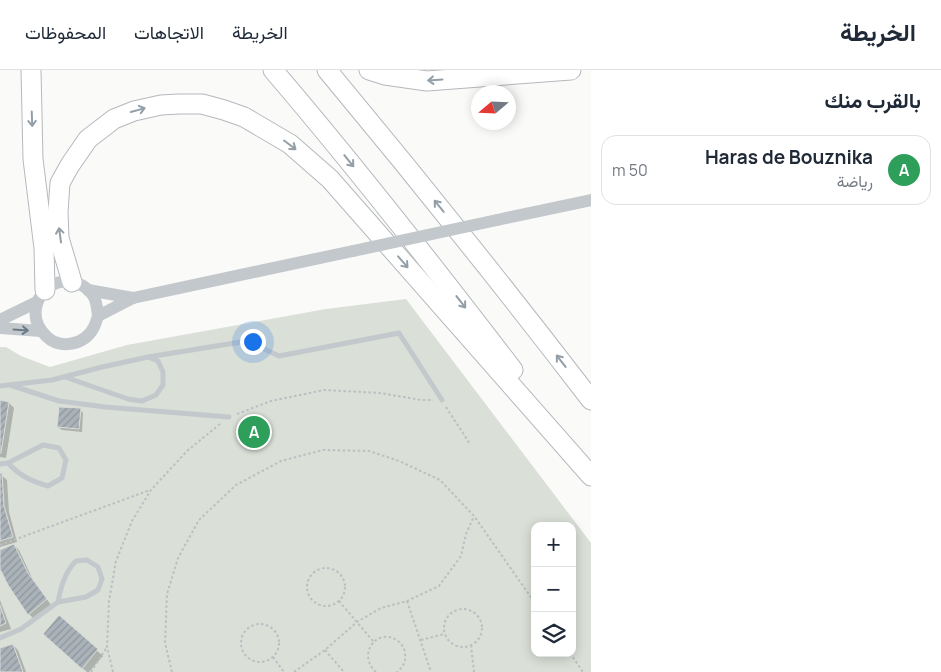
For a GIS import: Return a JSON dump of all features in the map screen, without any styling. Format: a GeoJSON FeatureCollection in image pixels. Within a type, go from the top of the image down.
{"type":"FeatureCollection","features":[{"type":"Feature","properties":{"kind":"highway"},"geometry":{"type":"LineString","coordinates":[[31,70],[33,159],[44,248],[41,296]]}},
{"type":"Feature","properties":{"kind":"highway"},"geometry":{"type":"LineString","coordinates":[[273,70],[322,127],[426,257],[591,471]]}},
{"type":"Feature","properties":{"kind":"highway"},"geometry":{"type":"LineString","coordinates":[[327,70],[503,285],[591,400]]}},
{"type":"Feature","properties":{"kind":"highway"},"geometry":{"type":"LineString","coordinates":[[369,70],[385,75],[427,80],[571,70]]}},
{"type":"Feature","properties":{"kind":"highway"},"geometry":{"type":"LineString","coordinates":[[80,286],[60,238],[58,212],[60,183],[88,139],[114,119],[134,111],[161,105],[202,104],[244,117],[290,144],[330,179],[591,476]]}},
{"type":"Feature","properties":{"kind":"street"},"geometry":{"type":"LineString","coordinates":[[98,316],[133,298],[591,200]]}},
{"type":"Feature","properties":{"kind":"street"},"geometry":{"type":"LineString","coordinates":[[0,320],[41,296],[50,286],[65,281],[133,298]]}},
{"type":"Feature","properties":{"kind":"street"},"geometry":{"type":"LineString","coordinates":[[41,296],[35,312],[36,322],[41,331],[49,339],[59,343],[70,344],[80,341],[89,335],[95,326],[98,316],[94,298],[80,286]]}},
{"type":"Feature","properties":{"kind":"street"},"geometry":{"type":"LineString","coordinates":[[0,328],[41,331]]}},
{"type":"Feature","properties":{"kind":"lane"},"geometry":{"type":"LineString","coordinates":[[0,386],[52,380],[102,366],[247,340],[279,356],[399,334],[442,400]]}},
{"type":"Feature","properties":{"kind":"lane"},"geometry":{"type":"LineString","coordinates":[[65,377],[128,399],[142,401],[156,395],[163,384],[163,372],[158,361],[148,357]]}},
{"type":"Feature","properties":{"kind":"lane"},"geometry":{"type":"LineString","coordinates":[[10,385],[59,402],[229,417]]}},
{"type":"Feature","properties":{"kind":"lane"},"geometry":{"type":"LineString","coordinates":[[0,464],[8,463],[43,445],[59,448],[66,460],[62,478],[48,486],[32,482],[8,463]]}},
{"type":"Feature","properties":{"kind":"lane"},"geometry":{"type":"LineString","coordinates":[[0,638],[21,629],[58,602],[86,597],[98,590],[102,579],[98,567],[87,560],[76,561],[69,568],[61,587],[58,602]]}},
{"type":"Feature","properties":{"kind":"path"},"geometry":{"type":"LineString","coordinates":[[112,672],[107,647],[109,601],[116,561],[132,521],[151,490],[187,451],[229,417],[271,401],[324,390],[380,393],[421,400],[442,400],[470,444]]}},
{"type":"Feature","properties":{"kind":"path"},"geometry":{"type":"LineString","coordinates":[[172,672],[165,643],[167,594],[178,558],[199,520],[236,485],[281,461],[323,450],[369,452],[399,461],[440,480],[474,516],[531,597]]}},
{"type":"Feature","properties":{"kind":"path"},"geometry":{"type":"LineString","coordinates":[[0,545],[151,490]]}},
{"type":"Feature","properties":{"kind":"path"},"geometry":{"type":"LineString","coordinates":[[294,672],[325,650],[357,622],[381,608],[407,601],[439,586],[461,556],[466,534],[474,516]]}},
{"type":"Feature","properties":{"kind":"path"},"geometry":{"type":"LineString","coordinates":[[324,568],[334,570],[342,576],[345,587],[339,601],[335,604],[324,606],[310,598],[307,582],[314,572],[324,568]]}},
{"type":"Feature","properties":{"kind":"path"},"geometry":{"type":"LineString","coordinates":[[339,601],[374,642]]}},
{"type":"Feature","properties":{"kind":"path"},"geometry":{"type":"LineString","coordinates":[[407,601],[431,672]]}},
{"type":"Feature","properties":{"kind":"path"},"geometry":{"type":"LineString","coordinates":[[455,610],[471,611],[479,618],[482,628],[479,638],[471,645],[466,647],[456,646],[444,634],[444,623],[450,613],[455,610]]}},
{"type":"Feature","properties":{"kind":"path"},"geometry":{"type":"LineString","coordinates":[[263,624],[273,629],[279,643],[273,657],[263,662],[258,662],[253,661],[244,654],[241,638],[247,628],[252,625],[263,624]]}},
{"type":"Feature","properties":{"kind":"path"},"geometry":{"type":"LineString","coordinates":[[421,640],[444,634]]}},
{"type":"Feature","properties":{"kind":"path"},"geometry":{"type":"LineString","coordinates":[[376,672],[371,668],[367,657],[368,651],[374,642],[390,637],[399,642],[405,651],[405,662],[397,672]]}},
{"type":"Feature","properties":{"kind":"path"},"geometry":{"type":"LineString","coordinates":[[471,645],[474,672]]}},
{"type":"Feature","properties":{"kind":"path"},"geometry":{"type":"LineString","coordinates":[[91,672],[107,647]]}},
{"type":"Feature","properties":{"kind":"path"},"geometry":{"type":"LineString","coordinates":[[325,650],[344,672]]}},
{"type":"Feature","properties":{"kind":"path"},"geometry":{"type":"LineString","coordinates":[[273,657],[284,672]]}},
{"type":"Feature","properties":{"kind":"path"},"geometry":{"type":"LineString","coordinates":[[573,657],[583,672]]}},
{"type":"Feature","properties":{"kind":"shaded area"},"geometry":{"type":"Polygon","coordinates":[[[406,299],[575,522],[531,522],[531,657],[576,657],[576,523],[591,543],[591,672],[0,672],[0,347],[6,347],[21,356],[50,367],[127,345],[326,309],[406,299]]]}},
{"type":"Feature","properties":{"kind":"building"},"geometry":{"type":"Polygon","coordinates":[[[0,400],[9,402],[1,453],[0,453],[0,400]]]}},
{"type":"Feature","properties":{"kind":"building"},"geometry":{"type":"Polygon","coordinates":[[[59,407],[81,408],[79,429],[57,427],[59,407]]]}},
{"type":"Feature","properties":{"kind":"building"},"geometry":{"type":"Polygon","coordinates":[[[0,473],[2,473],[4,506],[13,537],[0,541],[0,473]]]}},
{"type":"Feature","properties":{"kind":"building"},"geometry":{"type":"Polygon","coordinates":[[[14,544],[28,573],[47,599],[28,615],[0,569],[0,550],[14,544]]]}},
{"type":"Feature","properties":{"kind":"building"},"geometry":{"type":"Polygon","coordinates":[[[0,605],[6,623],[0,626],[0,605]]]}},
{"type":"Feature","properties":{"kind":"building"},"geometry":{"type":"Polygon","coordinates":[[[59,615],[98,649],[82,669],[43,634],[59,615]]]}},
{"type":"Feature","properties":{"kind":"building"},"geometry":{"type":"Polygon","coordinates":[[[13,644],[23,672],[0,672],[0,648],[13,644]]]}},
{"type":"Feature","properties":{"kind":"place","name":"Haras de Bouznika"},"geometry":{"type":"Point","coordinates":[254,432]}}]}
